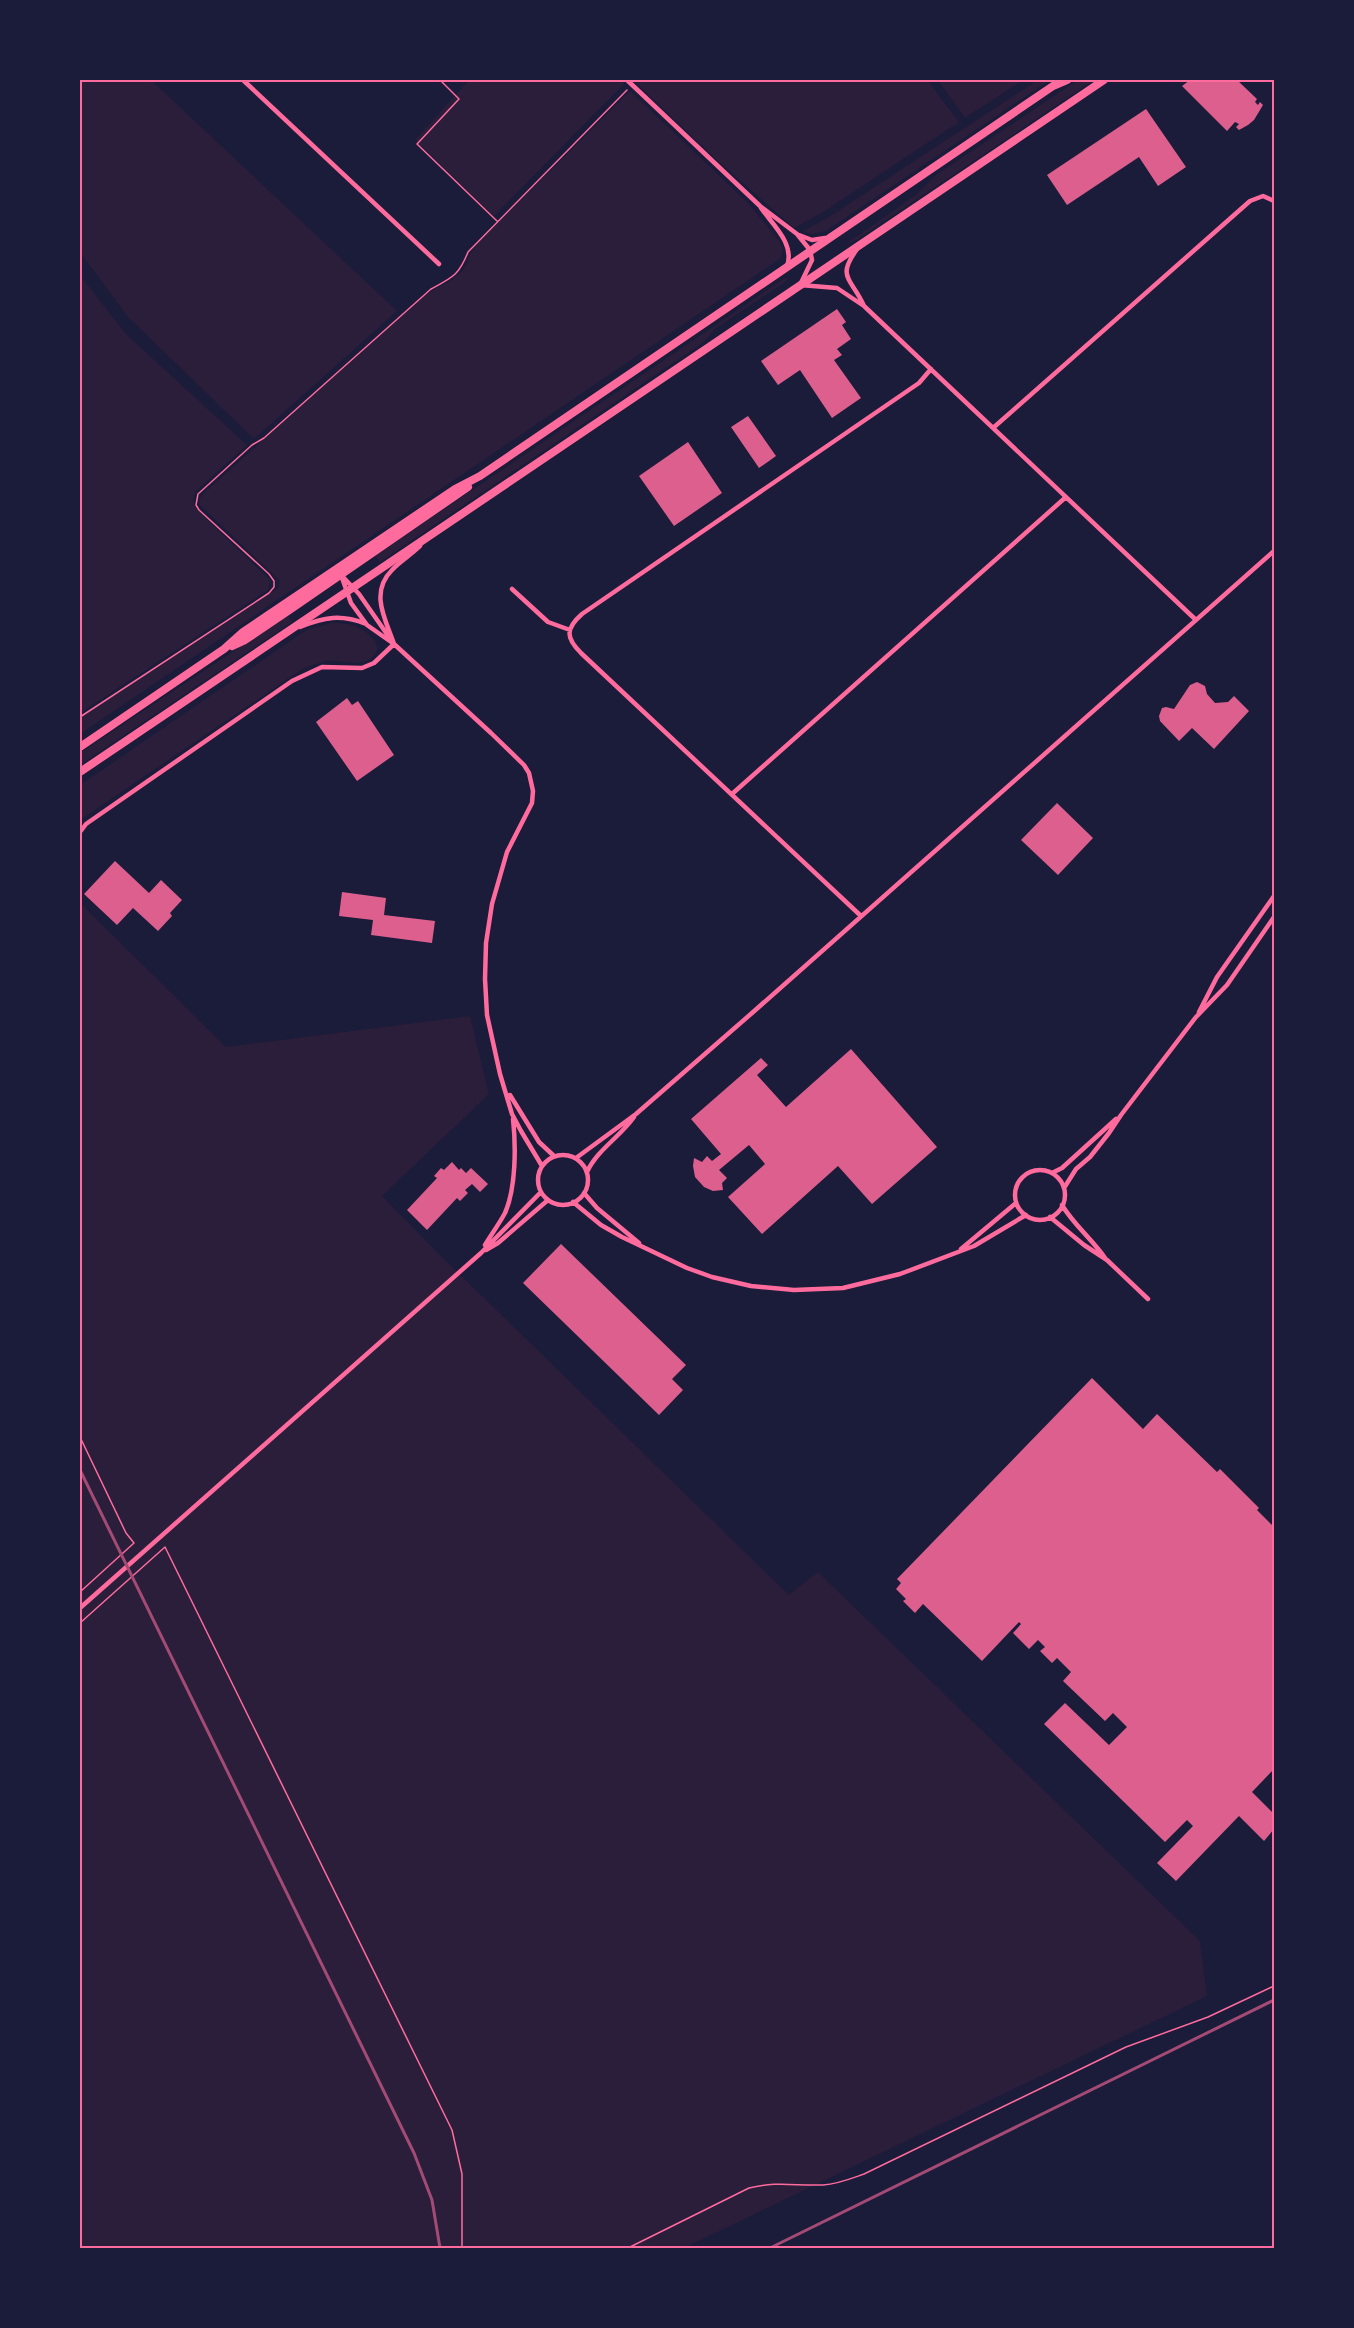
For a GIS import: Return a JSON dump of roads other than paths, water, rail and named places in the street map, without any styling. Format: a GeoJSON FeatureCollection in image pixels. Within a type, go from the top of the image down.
{"type":"FeatureCollection","features":[{"type":"Feature","properties":{"kind":"highway"},"geometry":{"type":"LineString","coordinates":[[80,747],[224,649],[243,632],[455,489],[480,476],[1053,86],[1067,80]]}},
{"type":"Feature","properties":{"kind":"highway"},"geometry":{"type":"LineString","coordinates":[[80,772],[1104,80]]}},
{"type":"Feature","properties":{"kind":"highway"},"geometry":{"type":"LineString","coordinates":[[224,649],[245,640],[460,494],[480,476]]}},
{"type":"Feature","properties":{"kind":"street"},"geometry":{"type":"LineString","coordinates":[[243,80],[439,264]]}},
{"type":"Feature","properties":{"kind":"street"},"geometry":{"type":"LineString","coordinates":[[627,80],[760,206],[797,234],[810,250],[812,260],[800,285],[837,288],[864,306],[1196,620]]}},
{"type":"Feature","properties":{"kind":"street"},"geometry":{"type":"LineString","coordinates":[[993,428],[1250,201],[1263,196],[1275,201]]}},
{"type":"Feature","properties":{"kind":"street"},"geometry":{"type":"LineString","coordinates":[[760,206],[785,240],[789,250],[787,266]]}},
{"type":"Feature","properties":{"kind":"street"},"geometry":{"type":"LineString","coordinates":[[797,234],[812,240],[831,236]]}},
{"type":"Feature","properties":{"kind":"street"},"geometry":{"type":"LineString","coordinates":[[863,242],[849,261],[846,270],[848,279],[860,295],[864,306]]}},
{"type":"Feature","properties":{"kind":"street"},"geometry":{"type":"LineString","coordinates":[[861,916],[581,653],[572,643],[570,630],[582,614],[919,383],[931,369]]}},
{"type":"Feature","properties":{"kind":"street"},"geometry":{"type":"LineString","coordinates":[[732,794],[1066,497]]}},
{"type":"Feature","properties":{"kind":"street"},"geometry":{"type":"LineString","coordinates":[[394,644],[381,607],[382,585],[392,569],[408,558],[430,535]]}},
{"type":"Feature","properties":{"kind":"street"},"geometry":{"type":"LineString","coordinates":[[576,1158],[636,1114],[1275,551]]}},
{"type":"Feature","properties":{"kind":"street"},"geometry":{"type":"LineString","coordinates":[[341,575],[350,589],[364,599],[394,644]]}},
{"type":"Feature","properties":{"kind":"street"},"geometry":{"type":"LineString","coordinates":[[350,589],[351,603],[368,625],[394,644],[515,756],[530,773],[532,803],[507,852],[495,887],[486,943],[485,988],[487,1015],[500,1074],[521,1131],[542,1166]]}},
{"type":"Feature","properties":{"kind":"street"},"geometry":{"type":"LineString","coordinates":[[512,589],[548,622],[570,630]]}},
{"type":"Feature","properties":{"kind":"street"},"geometry":{"type":"LineString","coordinates":[[283,634],[320,619],[334,616],[345,617],[368,625]]}},
{"type":"Feature","properties":{"kind":"street"},"geometry":{"type":"LineString","coordinates":[[80,832],[86,824],[292,681],[322,668],[362,668],[374,663],[394,644]]}},
{"type":"Feature","properties":{"kind":"street"},"geometry":{"type":"LineString","coordinates":[[80,824],[86,824]]}},
{"type":"Feature","properties":{"kind":"street"},"geometry":{"type":"LineString","coordinates":[[1197,1017],[1217,977],[1275,896]]}},
{"type":"Feature","properties":{"kind":"street"},"geometry":{"type":"LineString","coordinates":[[1107,1260],[1062,1205],[1064,1188],[1076,1169],[1090,1157],[1197,1017],[1227,985],[1275,917]]}},
{"type":"Feature","properties":{"kind":"street"},"geometry":{"type":"LineString","coordinates":[[1251,930],[1261,937]]}},
{"type":"Feature","properties":{"kind":"street"},"geometry":{"type":"LineString","coordinates":[[508,1093],[539,1142],[554,1156]]}},
{"type":"Feature","properties":{"kind":"street"},"geometry":{"type":"LineString","coordinates":[[481,1253],[505,1213],[509,1198],[514,1161],[513,1113]]}},
{"type":"Feature","properties":{"kind":"street"},"geometry":{"type":"LineString","coordinates":[[587,1172],[576,1158],[554,1156],[542,1166],[538,1179],[541,1192],[548,1200],[560,1205],[573,1202],[584,1193],[590,1164],[627,1127],[636,1114]]}},
{"type":"Feature","properties":{"kind":"street"},"geometry":{"type":"LineString","coordinates":[[1052,1173],[1062,1168],[1121,1115]]}},
{"type":"Feature","properties":{"kind":"street"},"geometry":{"type":"LineString","coordinates":[[1062,1205],[1050,1217],[1034,1219],[1026,1215],[1016,1203],[1016,1186],[1027,1173],[1044,1170],[1052,1173],[1064,1188]]}},
{"type":"Feature","properties":{"kind":"street"},"geometry":{"type":"LineString","coordinates":[[80,1608],[481,1253],[541,1192]]}},
{"type":"Feature","properties":{"kind":"street"},"geometry":{"type":"LineString","coordinates":[[584,1193],[597,1208],[643,1246]]}},
{"type":"Feature","properties":{"kind":"street"},"geometry":{"type":"LineString","coordinates":[[481,1253],[498,1243],[548,1200]]}},
{"type":"Feature","properties":{"kind":"street"},"geometry":{"type":"LineString","coordinates":[[573,1202],[601,1224],[666,1260],[712,1277],[751,1286],[794,1290],[818,1290],[865,1284],[900,1274],[988,1239],[1026,1215]]}},
{"type":"Feature","properties":{"kind":"street"},"geometry":{"type":"LineString","coordinates":[[960,1250],[1016,1203]]}},
{"type":"Feature","properties":{"kind":"street"},"geometry":{"type":"LineString","coordinates":[[1050,1217],[1084,1245],[1107,1260],[1148,1299]]}},
{"type":"Feature","properties":{"kind":"railway"},"geometry":{"type":"LineString","coordinates":[[80,1470],[414,2153],[432,2200],[440,2248]]}},
{"type":"Feature","properties":{"kind":"railway"},"geometry":{"type":"LineString","coordinates":[[770,2248],[1274,2000]]}}]}
